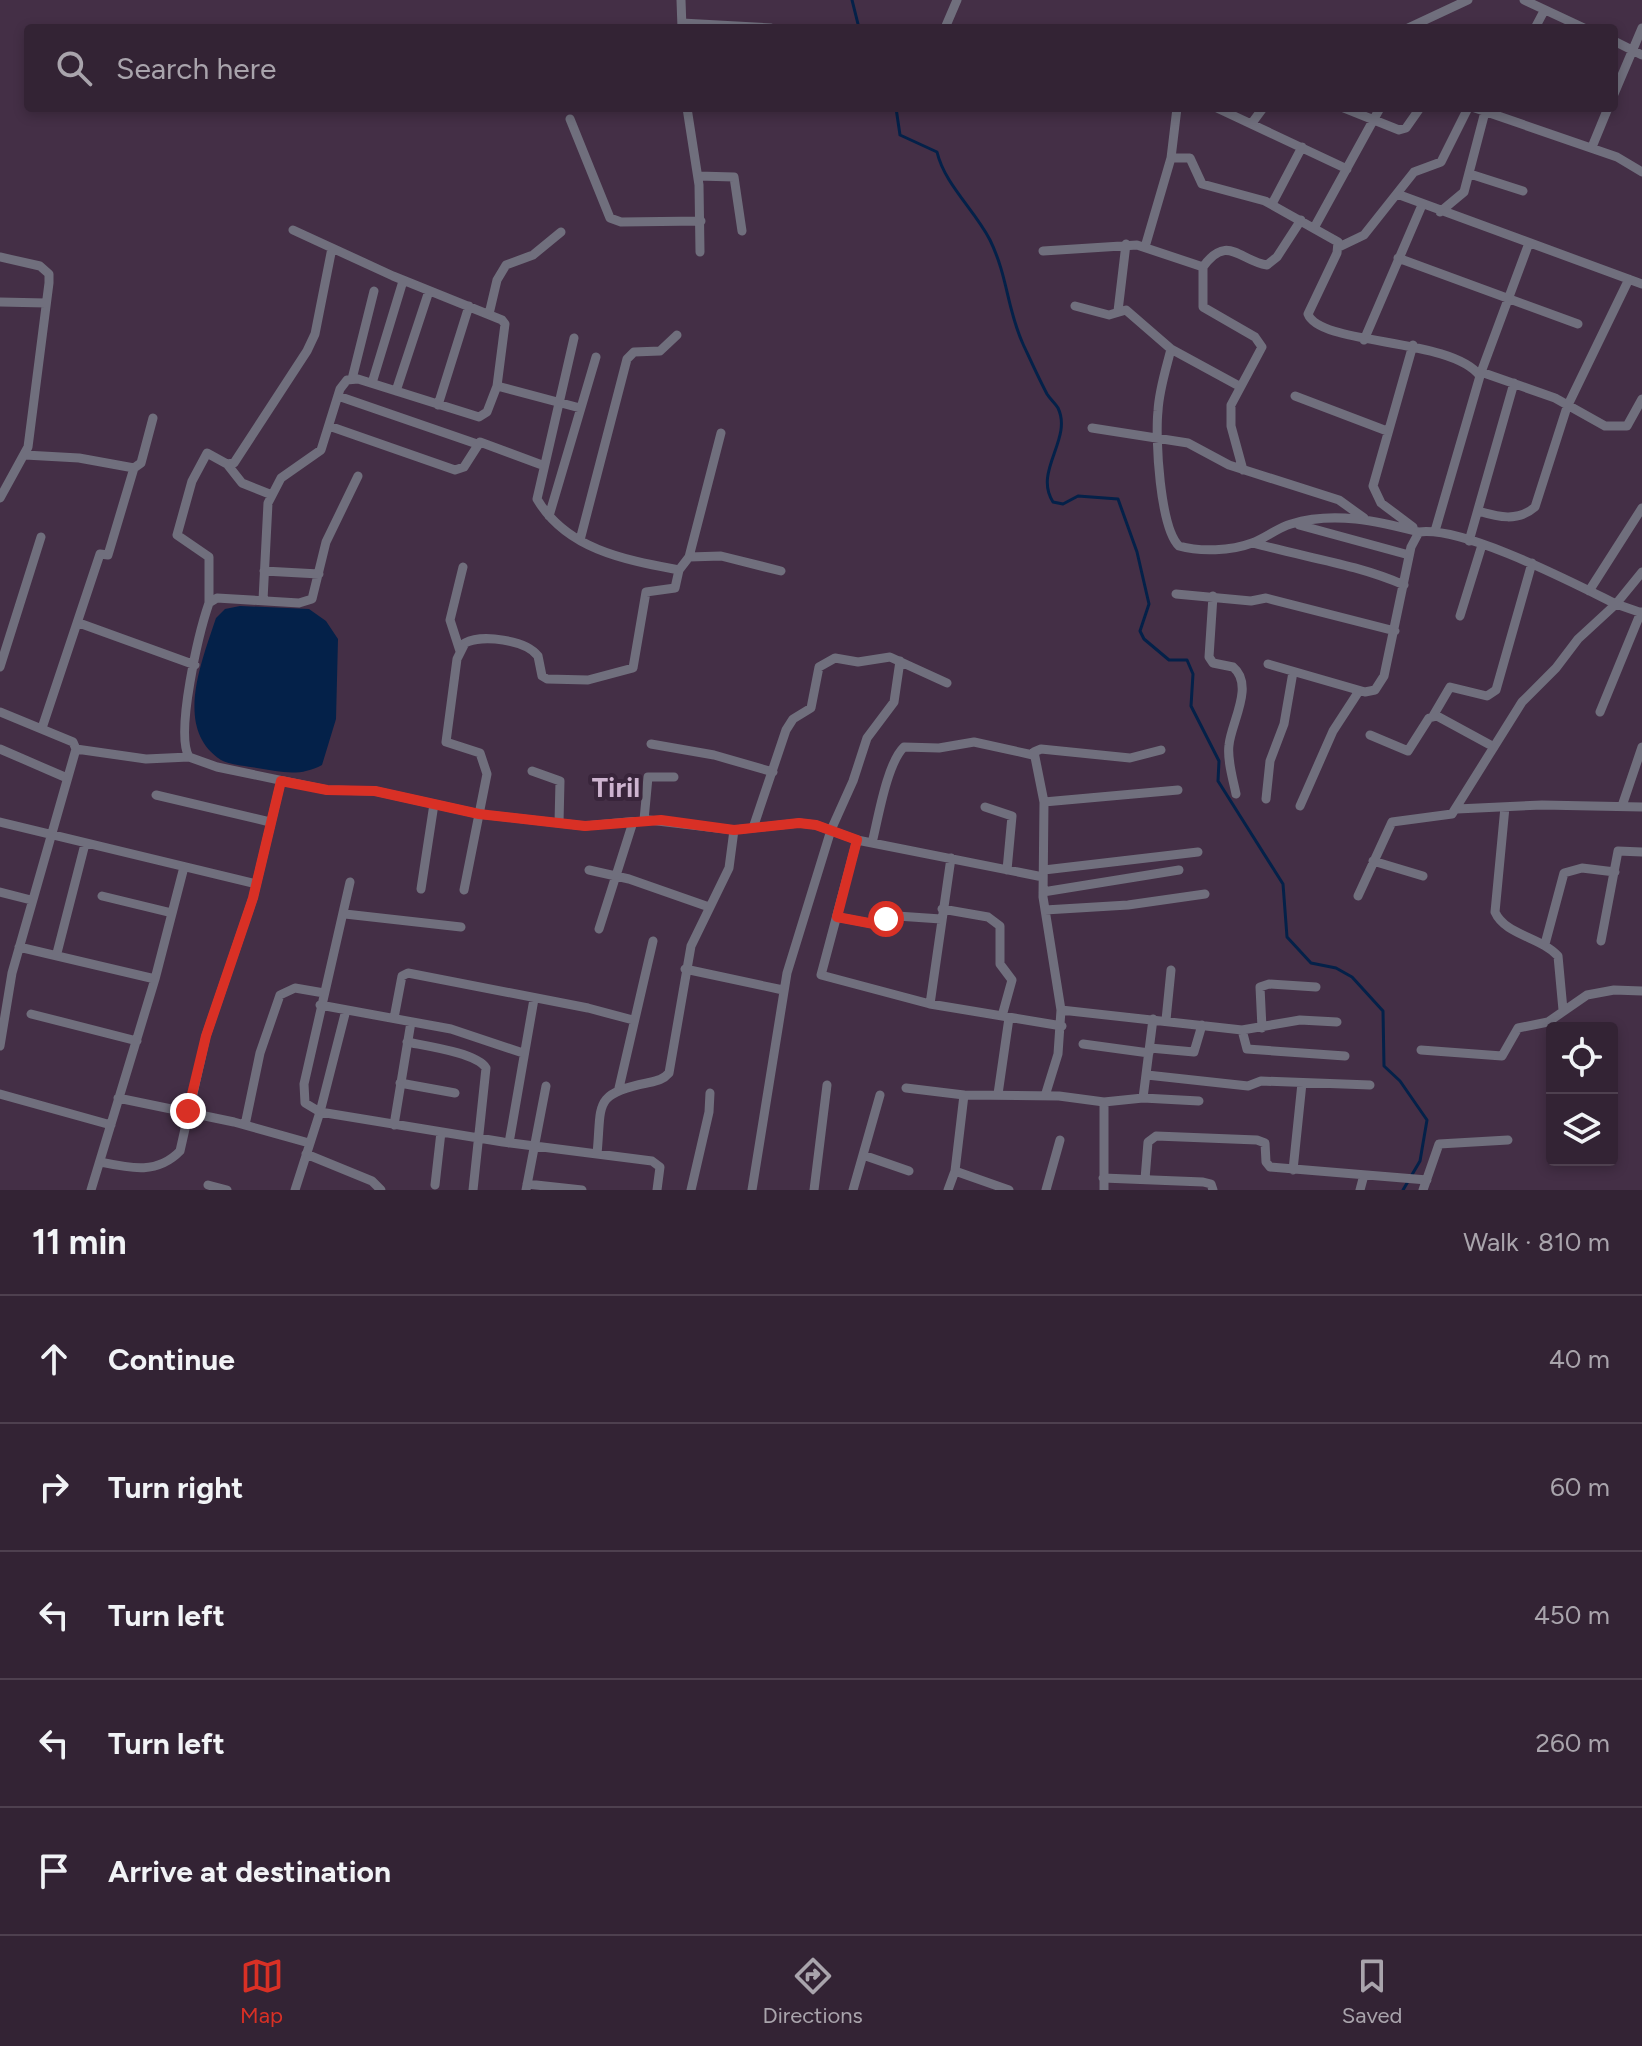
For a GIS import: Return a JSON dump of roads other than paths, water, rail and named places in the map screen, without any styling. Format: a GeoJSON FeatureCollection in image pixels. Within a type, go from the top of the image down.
{"type":"FeatureCollection","features":[{"type":"Feature","properties":{"kind":"street"},"geometry":{"type":"LineString","coordinates":[[681,0],[682,24]]}},
{"type":"Feature","properties":{"kind":"street"},"geometry":{"type":"LineString","coordinates":[[947,24],[957,0]]}},
{"type":"Feature","properties":{"kind":"street"},"geometry":{"type":"LineString","coordinates":[[1417,24],[1468,0]]}},
{"type":"Feature","properties":{"kind":"street"},"geometry":{"type":"LineString","coordinates":[[1524,0],[1575,24]]}},
{"type":"Feature","properties":{"kind":"street"},"geometry":{"type":"LineString","coordinates":[[1537,24],[1544,11]]}},
{"type":"Feature","properties":{"kind":"street"},"geometry":{"type":"LineString","coordinates":[[1618,87],[1638,52],[1642,28]]}},
{"type":"Feature","properties":{"kind":"street"},"geometry":{"type":"LineString","coordinates":[[1618,43],[1638,52]]}},
{"type":"Feature","properties":{"kind":"street"},"geometry":{"type":"LineString","coordinates":[[688,112],[698,176],[700,252]]}},
{"type":"Feature","properties":{"kind":"street"},"geometry":{"type":"LineString","coordinates":[[1145,247],[1171,158],[1177,112]]}},
{"type":"Feature","properties":{"kind":"street"},"geometry":{"type":"LineString","coordinates":[[1226,112],[1347,169]]}},
{"type":"Feature","properties":{"kind":"street"},"geometry":{"type":"LineString","coordinates":[[1252,123],[1260,112]]}},
{"type":"Feature","properties":{"kind":"street"},"geometry":{"type":"LineString","coordinates":[[1352,112],[1373,122],[1403,130],[1417,112]]}},
{"type":"Feature","properties":{"kind":"street"},"geometry":{"type":"LineString","coordinates":[[1314,228],[1378,112]]}},
{"type":"Feature","properties":{"kind":"street"},"geometry":{"type":"LineString","coordinates":[[1466,112],[1441,162],[1414,172],[1364,235],[1339,247],[1309,319],[1364,340],[1413,345],[1480,374],[1555,398],[1605,426],[1622,429],[1631,422],[1642,399]]}},
{"type":"Feature","properties":{"kind":"street"},"geometry":{"type":"LineString","coordinates":[[1440,212],[1464,192],[1482,112]]}},
{"type":"Feature","properties":{"kind":"street"},"geometry":{"type":"LineString","coordinates":[[1488,112],[1592,147],[1642,172]]}},
{"type":"Feature","properties":{"kind":"street"},"geometry":{"type":"LineString","coordinates":[[1592,147],[1606,112]]}},
{"type":"Feature","properties":{"kind":"street"},"geometry":{"type":"LineString","coordinates":[[570,119],[610,218],[621,222],[701,221]]}},
{"type":"Feature","properties":{"kind":"street"},"geometry":{"type":"LineString","coordinates":[[1272,204],[1302,147]]}},
{"type":"Feature","properties":{"kind":"street"},"geometry":{"type":"LineString","coordinates":[[1171,158],[1190,158],[1202,184],[1272,204],[1314,228],[1339,247]]}},
{"type":"Feature","properties":{"kind":"street"},"geometry":{"type":"LineString","coordinates":[[1470,174],[1523,191]]}},
{"type":"Feature","properties":{"kind":"street"},"geometry":{"type":"LineString","coordinates":[[698,176],[734,177],[742,231]]}},
{"type":"Feature","properties":{"kind":"street"},"geometry":{"type":"LineString","coordinates":[[1397,194],[1642,284]]}},
{"type":"Feature","properties":{"kind":"street"},"geometry":{"type":"LineString","coordinates":[[1364,340],[1422,205]]}},
{"type":"Feature","properties":{"kind":"street"},"geometry":{"type":"LineString","coordinates":[[1243,470],[1230,416],[1239,386],[1262,347],[1255,337],[1203,307],[1203,267],[1214,253],[1226,250],[1267,265],[1277,257],[1301,220]]}},
{"type":"Feature","properties":{"kind":"street"},"geometry":{"type":"LineString","coordinates":[[263,600],[266,510],[288,472],[321,450],[343,384],[352,379],[372,383],[472,416],[485,416],[497,386],[505,324],[489,314],[403,281],[293,230]]}},
{"type":"Feature","properties":{"kind":"street"},"geometry":{"type":"LineString","coordinates":[[489,314],[497,280],[506,265],[533,255],[561,232]]}},
{"type":"Feature","properties":{"kind":"street"},"geometry":{"type":"LineString","coordinates":[[1435,531],[1480,374],[1529,243]]}},
{"type":"Feature","properties":{"kind":"street"},"geometry":{"type":"LineString","coordinates":[[1118,311],[1126,244]]}},
{"type":"Feature","properties":{"kind":"street"},"geometry":{"type":"LineString","coordinates":[[1043,251],[1126,244],[1145,247],[1203,267]]}},
{"type":"Feature","properties":{"kind":"street"},"geometry":{"type":"LineString","coordinates":[[227,464],[238,458],[312,343],[332,248]]}},
{"type":"Feature","properties":{"kind":"street"},"geometry":{"type":"LineString","coordinates":[[0,257],[46,270],[46,303],[25,455],[0,498]]}},
{"type":"Feature","properties":{"kind":"street"},"geometry":{"type":"LineString","coordinates":[[1398,258],[1510,296],[1578,324]]}},
{"type":"Feature","properties":{"kind":"street"},"geometry":{"type":"LineString","coordinates":[[1478,511],[1506,517],[1525,514],[1535,507],[1567,407],[1629,279]]}},
{"type":"Feature","properties":{"kind":"street"},"geometry":{"type":"LineString","coordinates":[[372,383],[403,281]]}},
{"type":"Feature","properties":{"kind":"street"},"geometry":{"type":"LineString","coordinates":[[352,379],[374,291]]}},
{"type":"Feature","properties":{"kind":"street"},"geometry":{"type":"LineString","coordinates":[[396,391],[429,291]]}},
{"type":"Feature","properties":{"kind":"street"},"geometry":{"type":"LineString","coordinates":[[0,302],[46,303]]}},
{"type":"Feature","properties":{"kind":"street"},"geometry":{"type":"LineString","coordinates":[[438,405],[469,306]]}},
{"type":"Feature","properties":{"kind":"street"},"geometry":{"type":"LineString","coordinates":[[1075,306],[1109,315],[1118,311],[1133,314],[1171,349],[1239,386]]}},
{"type":"Feature","properties":{"kind":"street"},"geometry":{"type":"LineString","coordinates":[[580,540],[627,359],[634,352],[660,351],[677,335]]}},
{"type":"Feature","properties":{"kind":"street"},"geometry":{"type":"LineString","coordinates":[[574,338],[536,494],[549,516],[580,540],[610,555],[678,575]]}},
{"type":"Feature","properties":{"kind":"street"},"geometry":{"type":"LineString","coordinates":[[1413,345],[1374,477],[1375,496],[1419,532]]}},
{"type":"Feature","properties":{"kind":"street"},"geometry":{"type":"LineString","coordinates":[[1171,349],[1158,408],[1156,436],[1170,532],[1175,543],[1187,548],[1205,549],[1253,543],[1292,523],[1364,518],[1419,532],[1435,531],[1532,563],[1616,604],[1642,612],[1600,712]]}},
{"type":"Feature","properties":{"kind":"street"},"geometry":{"type":"LineString","coordinates":[[549,516],[596,357]]}},
{"type":"Feature","properties":{"kind":"street"},"geometry":{"type":"LineString","coordinates":[[1469,541],[1514,383]]}},
{"type":"Feature","properties":{"kind":"street"},"geometry":{"type":"LineString","coordinates":[[497,386],[580,408]]}},
{"type":"Feature","properties":{"kind":"street"},"geometry":{"type":"LineString","coordinates":[[338,396],[477,444],[483,442],[542,465]]}},
{"type":"Feature","properties":{"kind":"street"},"geometry":{"type":"LineString","coordinates":[[1295,396],[1387,431]]}},
{"type":"Feature","properties":{"kind":"street"},"geometry":{"type":"LineString","coordinates":[[42,728],[100,554],[108,555],[134,468],[141,463],[153,418]]}},
{"type":"Feature","properties":{"kind":"street"},"geometry":{"type":"LineString","coordinates":[[329,426],[455,470],[464,467],[477,444]]}},
{"type":"Feature","properties":{"kind":"street"},"geometry":{"type":"LineString","coordinates":[[1092,428],[1188,443],[1243,470],[1339,500],[1364,518]]}},
{"type":"Feature","properties":{"kind":"street"},"geometry":{"type":"LineString","coordinates":[[464,890],[487,774],[485,759],[480,753],[446,742],[460,651],[465,643],[476,638],[524,645],[538,656],[542,676],[558,681],[588,680],[627,671],[635,663],[646,592],[669,590],[689,557],[721,433]]}},
{"type":"Feature","properties":{"kind":"street"},"geometry":{"type":"LineString","coordinates":[[189,757],[184,739],[195,665],[209,603],[209,557],[179,540],[178,526],[204,455],[212,454],[227,464],[242,483],[272,495]]}},
{"type":"Feature","properties":{"kind":"street"},"geometry":{"type":"LineString","coordinates":[[25,455],[79,458],[134,468]]}},
{"type":"Feature","properties":{"kind":"street"},"geometry":{"type":"LineString","coordinates":[[209,603],[217,598],[299,603],[312,599],[326,542],[358,476]]}},
{"type":"Feature","properties":{"kind":"street"},"geometry":{"type":"LineString","coordinates":[[1589,591],[1642,508]]}},
{"type":"Feature","properties":{"kind":"street"},"geometry":{"type":"LineString","coordinates":[[1292,523],[1409,555]]}},
{"type":"Feature","properties":{"kind":"street"},"geometry":{"type":"LineString","coordinates":[[1268,664],[1359,691],[1370,693],[1379,686],[1395,631],[1409,555],[1414,536],[1419,532]]}},
{"type":"Feature","properties":{"kind":"street"},"geometry":{"type":"LineString","coordinates":[[0,667],[41,537]]}},
{"type":"Feature","properties":{"kind":"street"},"geometry":{"type":"LineString","coordinates":[[1253,543],[1335,565],[1369,570],[1404,585]]}},
{"type":"Feature","properties":{"kind":"street"},"geometry":{"type":"LineString","coordinates":[[1460,616],[1482,545]]}},
{"type":"Feature","properties":{"kind":"street"},"geometry":{"type":"LineString","coordinates":[[689,557],[721,556],[781,571]]}},
{"type":"Feature","properties":{"kind":"street"},"geometry":{"type":"LineString","coordinates":[[1370,735],[1408,751],[1450,687],[1487,696],[1496,690],[1532,563]]}},
{"type":"Feature","properties":{"kind":"street"},"geometry":{"type":"LineString","coordinates":[[460,651],[450,620],[463,567]]}},
{"type":"Feature","properties":{"kind":"street"},"geometry":{"type":"LineString","coordinates":[[264,571],[319,574]]}},
{"type":"Feature","properties":{"kind":"street"},"geometry":{"type":"LineString","coordinates":[[1358,896],[1392,822],[1442,818],[1457,809],[1529,694],[1616,604],[1642,572]]}},
{"type":"Feature","properties":{"kind":"street"},"geometry":{"type":"LineString","coordinates":[[1176,594],[1279,601],[1395,631]]}},
{"type":"Feature","properties":{"kind":"street"},"geometry":{"type":"LineString","coordinates":[[1213,596],[1209,657],[1213,663],[1233,667],[1239,677],[1241,706],[1229,746],[1236,794]]}},
{"type":"Feature","properties":{"kind":"street"},"geometry":{"type":"LineString","coordinates":[[79,623],[195,665]]}},
{"type":"Feature","properties":{"kind":"street"},"geometry":{"type":"LineString","coordinates":[[753,828],[789,724],[814,703],[817,673],[823,663],[839,658],[858,662],[890,657],[947,683]]}},
{"type":"Feature","properties":{"kind":"street"},"geometry":{"type":"LineString","coordinates":[[752,1190],[783,990],[831,830],[867,738],[894,702],[900,661]]}},
{"type":"Feature","properties":{"kind":"street"},"geometry":{"type":"LineString","coordinates":[[1266,799],[1270,761],[1284,724],[1293,672]]}},
{"type":"Feature","properties":{"kind":"street"},"geometry":{"type":"LineString","coordinates":[[1300,806],[1333,731],[1359,691]]}},
{"type":"Feature","properties":{"kind":"street"},"geometry":{"type":"LineString","coordinates":[[0,712],[73,742],[76,749],[4,998],[0,1046]]}},
{"type":"Feature","properties":{"kind":"street"},"geometry":{"type":"LineString","coordinates":[[1433,716],[1494,747]]}},
{"type":"Feature","properties":{"kind":"street"},"geometry":{"type":"LineString","coordinates":[[872,843],[886,790],[904,747],[939,748],[974,742],[1033,755],[1041,749],[1137,758],[1161,750]]}},
{"type":"Feature","properties":{"kind":"street"},"geometry":{"type":"LineString","coordinates":[[651,744],[714,755],[773,772]]}},
{"type":"Feature","properties":{"kind":"street"},"geometry":{"type":"LineString","coordinates":[[1622,806],[1642,747]]}},
{"type":"Feature","properties":{"kind":"street"},"geometry":{"type":"LineString","coordinates":[[0,749],[67,778]]}},
{"type":"Feature","properties":{"kind":"street"},"geometry":{"type":"LineString","coordinates":[[76,749],[146,759],[189,757],[327,790],[375,791],[479,814],[585,826],[639,821],[734,830],[799,823],[857,840],[1007,870],[1043,874],[1198,852]]}},
{"type":"Feature","properties":{"kind":"street"},"geometry":{"type":"LineString","coordinates":[[1033,755],[1044,802],[1043,892],[1062,1026],[1058,1054],[1045,1096]]}},
{"type":"Feature","properties":{"kind":"street"},"geometry":{"type":"LineString","coordinates":[[532,771],[560,781],[559,823]]}},
{"type":"Feature","properties":{"kind":"street"},"geometry":{"type":"LineString","coordinates":[[599,929],[616,875],[639,821],[648,777],[674,777]]}},
{"type":"Feature","properties":{"kind":"street"},"geometry":{"type":"LineString","coordinates":[[100,1162],[144,1169],[174,1158],[182,1146],[206,1036],[256,884],[281,781]]}},
{"type":"Feature","properties":{"kind":"street"},"geometry":{"type":"LineString","coordinates":[[1044,802],[1178,790]]}},
{"type":"Feature","properties":{"kind":"street"},"geometry":{"type":"LineString","coordinates":[[156,795],[270,822]]}},
{"type":"Feature","properties":{"kind":"street"},"geometry":{"type":"LineString","coordinates":[[421,889],[434,804]]}},
{"type":"Feature","properties":{"kind":"street"},"geometry":{"type":"LineString","coordinates":[[985,807],[1012,816],[1007,870]]}},
{"type":"Feature","properties":{"kind":"street"},"geometry":{"type":"LineString","coordinates":[[1505,807],[1495,912],[1506,926],[1545,944],[1561,964],[1563,1010]]}},
{"type":"Feature","properties":{"kind":"street"},"geometry":{"type":"LineString","coordinates":[[1457,809],[1642,807]]}},
{"type":"Feature","properties":{"kind":"street"},"geometry":{"type":"LineString","coordinates":[[0,822],[256,884]]}},
{"type":"Feature","properties":{"kind":"street"},"geometry":{"type":"LineString","coordinates":[[597,1154],[603,1100],[619,1088],[659,1080],[669,1073],[691,946],[729,868],[734,830]]}},
{"type":"Feature","properties":{"kind":"street"},"geometry":{"type":"LineString","coordinates":[[857,840],[821,975],[930,1004],[1062,1026]]}},
{"type":"Feature","properties":{"kind":"street"},"geometry":{"type":"LineString","coordinates":[[57,953],[85,844]]}},
{"type":"Feature","properties":{"kind":"street"},"geometry":{"type":"LineString","coordinates":[[1601,941],[1619,850],[1642,852]]}},
{"type":"Feature","properties":{"kind":"street"},"geometry":{"type":"LineString","coordinates":[[930,1004],[951,858]]}},
{"type":"Feature","properties":{"kind":"street"},"geometry":{"type":"LineString","coordinates":[[1373,861],[1423,876]]}},
{"type":"Feature","properties":{"kind":"street"},"geometry":{"type":"LineString","coordinates":[[91,1190],[155,979],[184,867]]}},
{"type":"Feature","properties":{"kind":"street"},"geometry":{"type":"LineString","coordinates":[[1545,944],[1564,873],[1582,868],[1615,872]]}},
{"type":"Feature","properties":{"kind":"street"},"geometry":{"type":"LineString","coordinates":[[589,870],[616,875],[709,907]]}},
{"type":"Feature","properties":{"kind":"street"},"geometry":{"type":"LineString","coordinates":[[1043,892],[1179,870]]}},
{"type":"Feature","properties":{"kind":"street"},"geometry":{"type":"LineString","coordinates":[[350,882],[345,914],[320,1005],[303,1096],[309,1108],[509,1143],[657,1162],[657,1190]]}},
{"type":"Feature","properties":{"kind":"street"},"geometry":{"type":"LineString","coordinates":[[0,892],[31,900]]}},
{"type":"Feature","properties":{"kind":"street"},"geometry":{"type":"LineString","coordinates":[[1045,910],[1128,905],[1205,894]]}},
{"type":"Feature","properties":{"kind":"street"},"geometry":{"type":"LineString","coordinates":[[102,896],[172,913]]}},
{"type":"Feature","properties":{"kind":"street"},"geometry":{"type":"LineString","coordinates":[[345,914],[461,927]]}},
{"type":"Feature","properties":{"kind":"street"},"geometry":{"type":"LineString","coordinates":[[837,917],[874,924],[897,916],[942,914],[988,917],[1000,926],[1000,964],[1012,980],[998,1094]]}},
{"type":"Feature","properties":{"kind":"street"},"geometry":{"type":"LineString","coordinates":[[619,1088],[653,941]]}},
{"type":"Feature","properties":{"kind":"street"},"geometry":{"type":"LineString","coordinates":[[19,947],[57,953],[155,979]]}},
{"type":"Feature","properties":{"kind":"street"},"geometry":{"type":"LineString","coordinates":[[685,969],[783,990]]}},
{"type":"Feature","properties":{"kind":"street"},"geometry":{"type":"LineString","coordinates":[[1166,1020],[1171,970]]}},
{"type":"Feature","properties":{"kind":"street"},"geometry":{"type":"LineString","coordinates":[[394,1018],[402,976],[408,973],[633,1020]]}},
{"type":"Feature","properties":{"kind":"street"},"geometry":{"type":"LineString","coordinates":[[1262,1028],[1260,987],[1269,984],[1316,987]]}},
{"type":"Feature","properties":{"kind":"street"},"geometry":{"type":"LineString","coordinates":[[245,1125],[260,1053],[280,995],[295,988],[324,993]]}},
{"type":"Feature","properties":{"kind":"street"},"geometry":{"type":"LineString","coordinates":[[1421,1050],[1502,1056],[1515,1030],[1544,1024],[1563,1010],[1599,992],[1642,991]]}},
{"type":"Feature","properties":{"kind":"street"},"geometry":{"type":"LineString","coordinates":[[509,1143],[534,999]]}},
{"type":"Feature","properties":{"kind":"street"},"geometry":{"type":"LineString","coordinates":[[320,1005],[451,1029],[523,1053]]}},
{"type":"Feature","properties":{"kind":"street"},"geometry":{"type":"LineString","coordinates":[[295,1190],[320,1112],[346,1010]]}},
{"type":"Feature","properties":{"kind":"street"},"geometry":{"type":"LineString","coordinates":[[1061,1010],[1242,1030],[1300,1020],[1337,1022]]}},
{"type":"Feature","properties":{"kind":"street"},"geometry":{"type":"LineString","coordinates":[[31,1014],[137,1041]]}},
{"type":"Feature","properties":{"kind":"street"},"geometry":{"type":"LineString","coordinates":[[1143,1098],[1153,1019]]}},
{"type":"Feature","properties":{"kind":"street"},"geometry":{"type":"LineString","coordinates":[[394,1125],[411,1022]]}},
{"type":"Feature","properties":{"kind":"street"},"geometry":{"type":"LineString","coordinates":[[1083,1044],[1194,1052],[1202,1025]]}},
{"type":"Feature","properties":{"kind":"street"},"geometry":{"type":"LineString","coordinates":[[1242,1030],[1247,1049],[1345,1056]]}},
{"type":"Feature","properties":{"kind":"street"},"geometry":{"type":"LineString","coordinates":[[407,1042],[483,1063],[486,1072],[473,1190]]}},
{"type":"Feature","properties":{"kind":"street"},"geometry":{"type":"LineString","coordinates":[[1147,1075],[1248,1086],[1261,1081],[1370,1085]]}},
{"type":"Feature","properties":{"kind":"street"},"geometry":{"type":"LineString","coordinates":[[400,1083],[455,1093]]}},
{"type":"Feature","properties":{"kind":"street"},"geometry":{"type":"LineString","coordinates":[[1293,1170],[1302,1083]]}},
{"type":"Feature","properties":{"kind":"street"},"geometry":{"type":"LineString","coordinates":[[814,1190],[827,1085]]}},
{"type":"Feature","properties":{"kind":"street"},"geometry":{"type":"LineString","coordinates":[[546,1086],[526,1187],[582,1190]]}},
{"type":"Feature","properties":{"kind":"street"},"geometry":{"type":"LineString","coordinates":[[906,1088],[964,1095],[1045,1096],[1104,1102],[1143,1098],[1199,1101]]}},
{"type":"Feature","properties":{"kind":"street"},"geometry":{"type":"LineString","coordinates":[[691,1190],[709,1112],[710,1093]]}},
{"type":"Feature","properties":{"kind":"street"},"geometry":{"type":"LineString","coordinates":[[0,1094],[111,1125]]}},
{"type":"Feature","properties":{"kind":"street"},"geometry":{"type":"LineString","coordinates":[[853,1190],[880,1095]]}},
{"type":"Feature","properties":{"kind":"street"},"geometry":{"type":"LineString","coordinates":[[948,1190],[955,1171],[964,1095]]}},
{"type":"Feature","properties":{"kind":"street"},"geometry":{"type":"LineString","coordinates":[[118,1098],[188,1111],[309,1143]]}},
{"type":"Feature","properties":{"kind":"street"},"geometry":{"type":"LineString","coordinates":[[1104,1102],[1104,1190]]}},
{"type":"Feature","properties":{"kind":"street"},"geometry":{"type":"LineString","coordinates":[[435,1185],[441,1132]]}},
{"type":"Feature","properties":{"kind":"street"},"geometry":{"type":"LineString","coordinates":[[1137,1190],[1149,1138],[1156,1136],[1260,1141],[1266,1146],[1267,1165],[1293,1170],[1413,1179],[1425,1185],[1439,1144],[1508,1140]]}},
{"type":"Feature","properties":{"kind":"street"},"geometry":{"type":"LineString","coordinates":[[1046,1190],[1060,1140]]}},
{"type":"Feature","properties":{"kind":"street"},"geometry":{"type":"LineString","coordinates":[[306,1154],[372,1181],[381,1190]]}},
{"type":"Feature","properties":{"kind":"street"},"geometry":{"type":"LineString","coordinates":[[863,1155],[909,1171]]}},
{"type":"Feature","properties":{"kind":"street"},"geometry":{"type":"LineString","coordinates":[[955,1171],[992,1187],[1009,1190]]}},
{"type":"Feature","properties":{"kind":"street"},"geometry":{"type":"LineString","coordinates":[[1360,1190],[1364,1175]]}},
{"type":"Feature","properties":{"kind":"street"},"geometry":{"type":"LineString","coordinates":[[1103,1178],[1203,1182],[1211,1184],[1213,1190]]}},
{"type":"Feature","properties":{"kind":"street"},"geometry":{"type":"LineString","coordinates":[[208,1185],[227,1190]]}},
{"type":"Feature","properties":{"kind":"water"},"geometry":{"type":"Polygon","coordinates":[[[240,606],[309,609],[326,621],[338,639],[336,719],[322,765],[314,769],[274,771],[229,763],[206,747],[198,731],[195,694],[216,618],[225,609],[240,606]]]}},
{"type":"Feature","properties":{"kind":"waterway"},"geometry":{"type":"LineString","coordinates":[[852,0],[858,24]]}},
{"type":"Feature","properties":{"kind":"waterway"},"geometry":{"type":"LineString","coordinates":[[897,112],[900,135],[937,152],[946,175],[990,240],[1018,331],[1047,394],[1058,408],[1061,431],[1047,479],[1053,502],[1063,504],[1078,496],[1118,499],[1137,552],[1149,604],[1140,631],[1144,639],[1169,660],[1187,660],[1193,674],[1191,706],[1219,761],[1218,781],[1283,884],[1287,937],[1311,963],[1336,968],[1352,977],[1383,1011],[1384,1066],[1400,1081],[1427,1120],[1420,1161],[1403,1190]]}},
{"type":"Feature","properties":{"kind":"district","name":"Tiril"},"geometry":{"type":"Point","coordinates":[616,787]}}]}
